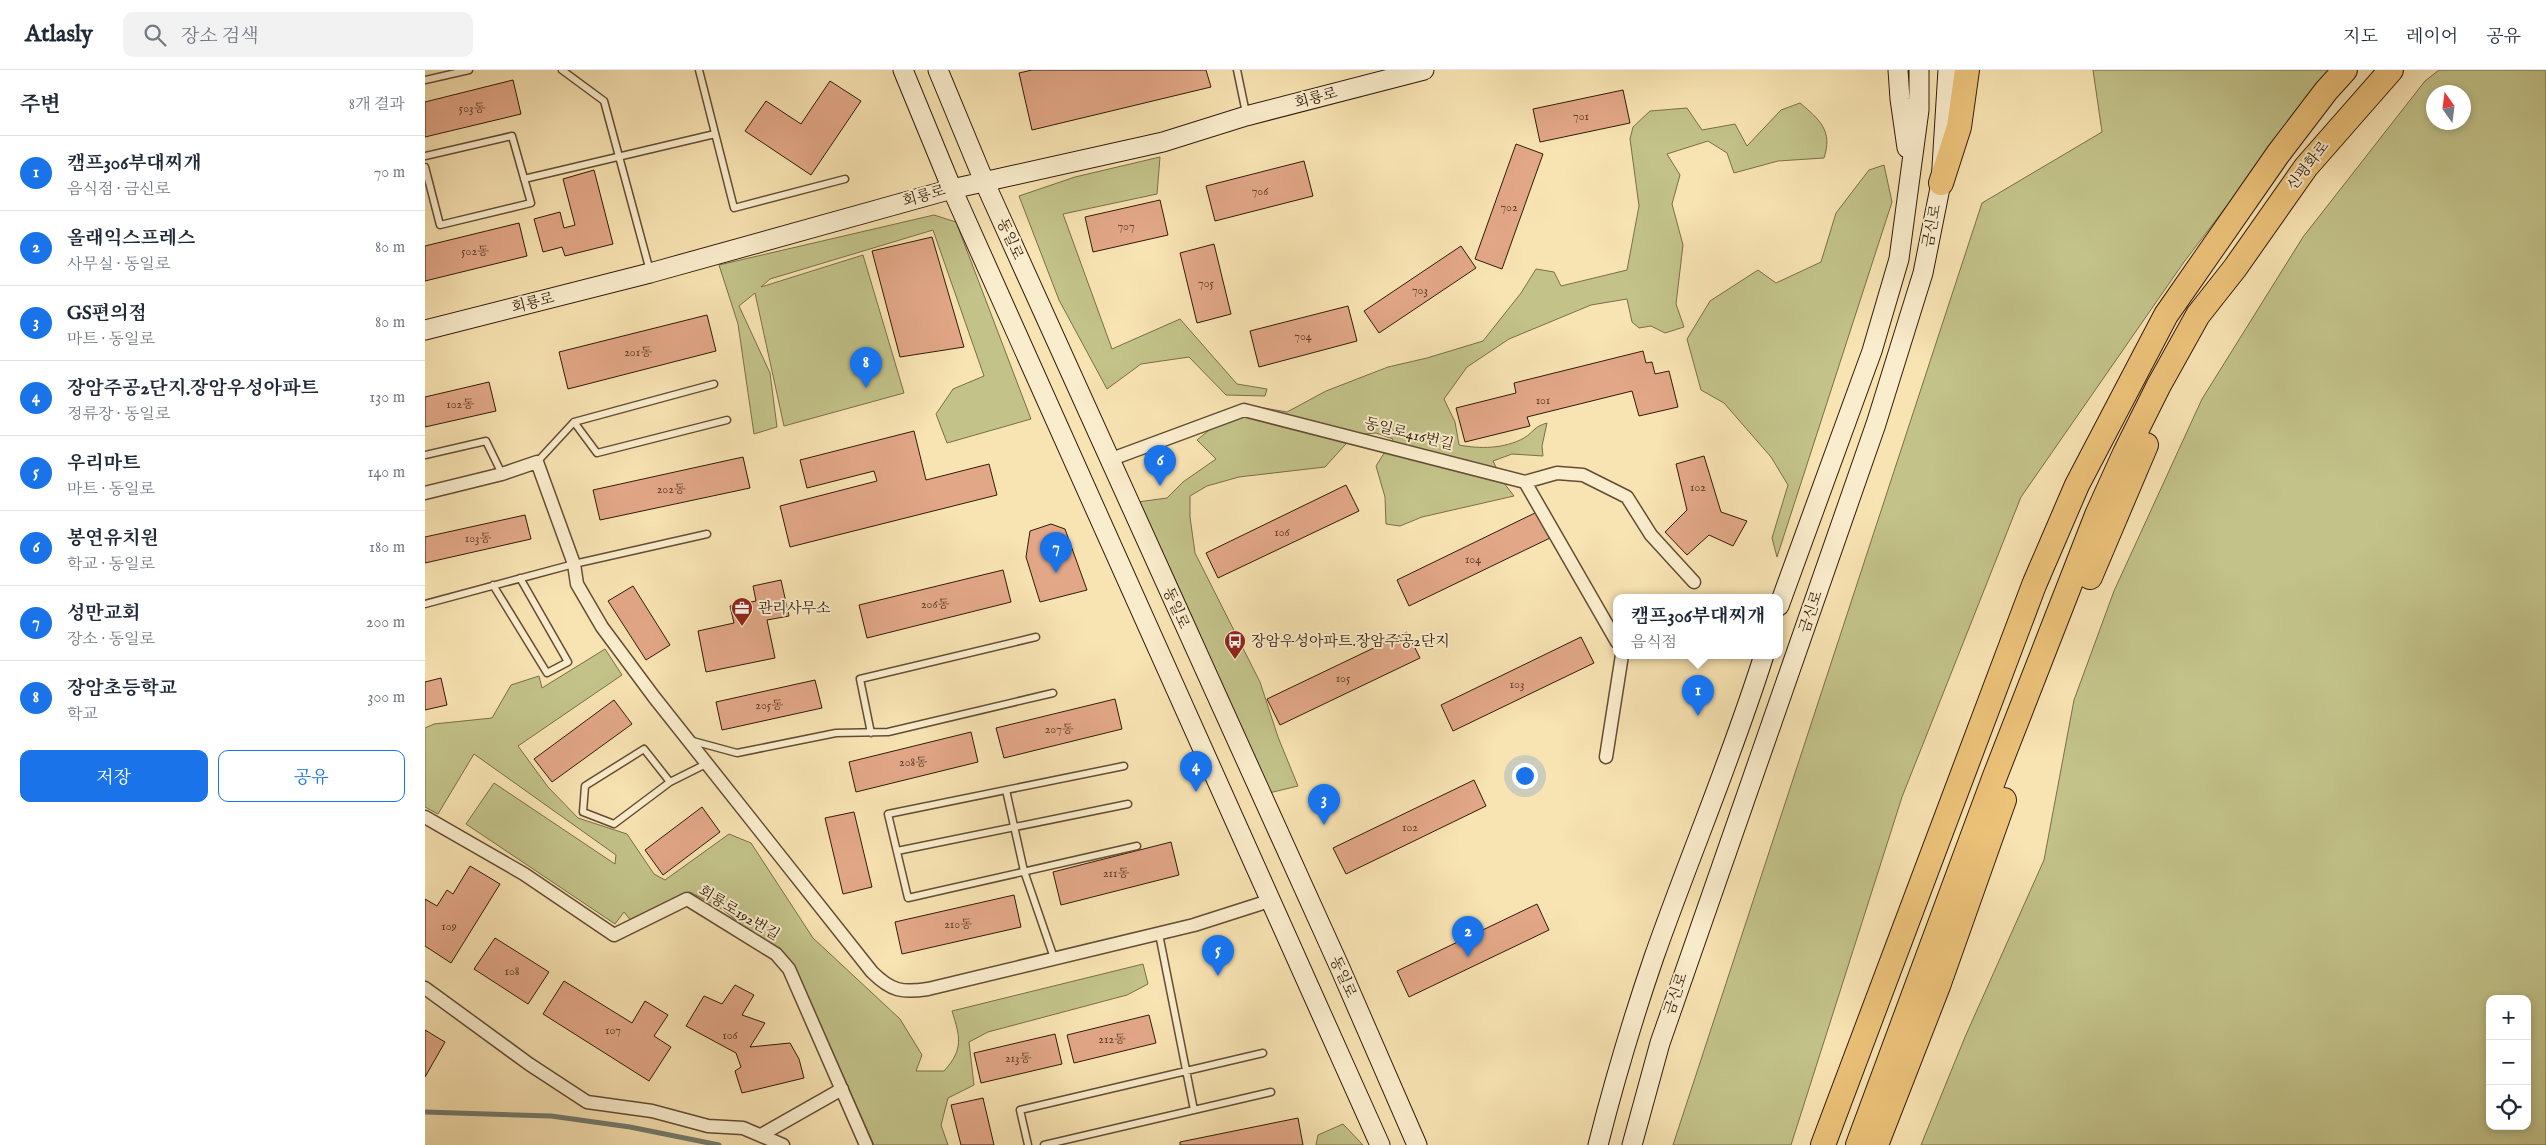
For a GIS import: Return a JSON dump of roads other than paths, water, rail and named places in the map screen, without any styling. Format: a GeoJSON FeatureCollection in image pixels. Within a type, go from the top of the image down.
{"type":"FeatureCollection","features":[{"type":"Feature","properties":{"kind":"highway"},"geometry":{"type":"LineString","coordinates":[[1941,182],[1959,127],[1967,70]]}},
{"type":"Feature","properties":{"kind":"highway","name":"신평화로"},"geometry":{"type":"LineString","coordinates":[[2209,256],[2278,154],[2326,91],[2345,70]]}},
{"type":"Feature","properties":{"kind":"highway","name":"신평화로"},"geometry":{"type":"LineString","coordinates":[[2235,268],[2305,167],[2391,70]]}},
{"type":"Feature","properties":{"kind":"highway"},"geometry":{"type":"LineString","coordinates":[[1858,1145],[2029,655],[2081,513],[2209,256]]}},
{"type":"Feature","properties":{"kind":"highway"},"geometry":{"type":"LineString","coordinates":[[1823,1145],[2033,585],[2077,485],[2166,315],[2209,256]]}},
{"type":"Feature","properties":{"kind":"highway"},"geometry":{"type":"LineString","coordinates":[[1843,1145],[1989,773],[2125,453],[2159,385],[2198,315],[2235,268]]}},
{"type":"Feature","properties":{"kind":"highway"},"geometry":{"type":"LineString","coordinates":[[1876,1145],[1938,986],[2011,778],[2092,573],[2162,407],[2235,268]]}},
{"type":"Feature","properties":{"kind":"street"},"geometry":{"type":"LineString","coordinates":[[903,70],[952,189],[1269,901],[1380,1145]]}},
{"type":"Feature","properties":{"kind":"street","name":"동일로"},"geometry":{"type":"LineString","coordinates":[[938,70],[984,181],[1336,959],[1417,1145]]}},
{"type":"Feature","properties":{"kind":"street","name":"회룡로"},"geometry":{"type":"LineString","coordinates":[[425,330],[650,272],[952,189],[1163,142],[1246,116],[1424,70]]}},
{"type":"Feature","properties":{"kind":"street"},"geometry":{"type":"LineString","coordinates":[[1898,70],[1900,99],[1911,170]]}},
{"type":"Feature","properties":{"kind":"street","name":"금신로"},"geometry":{"type":"LineString","coordinates":[[1783,595],[1872,351],[1899,259],[1919,110],[1919,70]]}},
{"type":"Feature","properties":{"kind":"street","name":"금신로"},"geometry":{"type":"LineString","coordinates":[[1632,1145],[1659,1043],[1876,424],[1923,274],[1941,182],[1949,70]]}},
{"type":"Feature","properties":{"kind":"street","name":"동일로416번길"},"geometry":{"type":"LineString","coordinates":[[1109,460],[1244,410],[1525,482]]}},
{"type":"Feature","properties":{"kind":"street"},"geometry":{"type":"LineString","coordinates":[[425,493],[502,474],[537,462],[574,564],[577,584],[602,627],[706,764],[872,972],[888,986],[904,991],[928,989],[1159,934],[1269,901]]}},
{"type":"Feature","properties":{"kind":"street"},"geometry":{"type":"LineString","coordinates":[[1613,635],[1525,482],[1557,473],[1583,475],[1627,497],[1651,535],[1693,582]]}},
{"type":"Feature","properties":{"kind":"street"},"geometry":{"type":"LineString","coordinates":[[1606,757],[1621,659]]}},
{"type":"Feature","properties":{"kind":"street","name":"금신로"},"geometry":{"type":"LineString","coordinates":[[1598,1145],[1612,1091],[1654,957],[1743,723],[1763,659]]}},
{"type":"Feature","properties":{"kind":"street","name":"회룡로192번길"},"geometry":{"type":"LineString","coordinates":[[425,817],[524,874],[614,935],[687,900],[776,954],[789,969],[866,1145]]}},
{"type":"Feature","properties":{"kind":"street"},"geometry":{"type":"LineString","coordinates":[[425,988],[529,1064],[587,1102],[652,1112],[708,1126],[743,1128],[783,1145]]}},
{"type":"Feature","properties":{"kind":"street"},"geometry":{"type":"LineString","coordinates":[[761,1135],[841,1089]]}},
{"type":"Feature","properties":{"kind":"lane"},"geometry":{"type":"LineString","coordinates":[[425,80],[469,70]]}},
{"type":"Feature","properties":{"kind":"lane"},"geometry":{"type":"LineString","coordinates":[[561,70],[604,101],[650,272]]}},
{"type":"Feature","properties":{"kind":"lane"},"geometry":{"type":"LineString","coordinates":[[699,70],[734,208],[845,179]]}},
{"type":"Feature","properties":{"kind":"lane"},"geometry":{"type":"LineString","coordinates":[[1237,70],[1246,116]]}},
{"type":"Feature","properties":{"kind":"lane"},"geometry":{"type":"LineString","coordinates":[[524,179],[715,134]]}},
{"type":"Feature","properties":{"kind":"lane"},"geometry":{"type":"LineString","coordinates":[[425,156],[513,136],[531,203],[440,225],[425,167]]}},
{"type":"Feature","properties":{"kind":"lane"},"geometry":{"type":"LineString","coordinates":[[537,462],[574,422],[714,384]]}},
{"type":"Feature","properties":{"kind":"lane"},"geometry":{"type":"LineString","coordinates":[[574,422],[597,453],[727,420]]}},
{"type":"Feature","properties":{"kind":"lane"},"geometry":{"type":"LineString","coordinates":[[425,455],[486,441],[502,474]]}},
{"type":"Feature","properties":{"kind":"lane"},"geometry":{"type":"LineString","coordinates":[[425,604],[574,564],[707,534]]}},
{"type":"Feature","properties":{"kind":"lane"},"geometry":{"type":"LineString","coordinates":[[493,585],[547,673],[568,662],[520,578]]}},
{"type":"Feature","properties":{"kind":"lane"},"geometry":{"type":"LineString","coordinates":[[871,733],[860,679],[1036,637]]}},
{"type":"Feature","properties":{"kind":"lane"},"geometry":{"type":"LineString","coordinates":[[688,740],[737,753],[836,732],[888,732],[1053,693]]}},
{"type":"Feature","properties":{"kind":"lane"},"geometry":{"type":"LineString","coordinates":[[670,782],[644,749],[585,786],[583,812],[614,824],[670,782],[706,764]]}},
{"type":"Feature","properties":{"kind":"lane"},"geometry":{"type":"LineString","coordinates":[[1124,766],[888,814],[908,898],[1137,846]]}},
{"type":"Feature","properties":{"kind":"lane"},"geometry":{"type":"LineString","coordinates":[[1006,790],[1023,871],[1054,958]]}},
{"type":"Feature","properties":{"kind":"lane"},"geometry":{"type":"LineString","coordinates":[[897,851],[1014,829],[1128,804]]}},
{"type":"Feature","properties":{"kind":"lane"},"geometry":{"type":"LineString","coordinates":[[1159,934],[1194,1110]]}},
{"type":"Feature","properties":{"kind":"lane"},"geometry":{"type":"LineString","coordinates":[[1028,1145],[1020,1110],[1263,1054]]}},
{"type":"Feature","properties":{"kind":"lane"},"geometry":{"type":"LineString","coordinates":[[1044,1145],[1271,1092]]}},
{"type":"Feature","properties":{"kind":"waterway"},"geometry":{"type":"LineString","coordinates":[[425,1112],[551,1116],[630,1127],[719,1145]]}},
{"type":"Feature","properties":{"kind":"place","name":"장암초등학교"},"geometry":{"type":"Point","coordinates":[866,388]}},
{"type":"Feature","properties":{"kind":"place","name":"봉연유치원"},"geometry":{"type":"Point","coordinates":[1160,486]}},
{"type":"Feature","properties":{"kind":"place","name":"성만교회"},"geometry":{"type":"Point","coordinates":[1056,573]}},
{"type":"Feature","properties":{"kind":"place","name":"관리사무소"},"geometry":{"type":"Point","coordinates":[742,627]}},
{"type":"Feature","properties":{"kind":"place","name":"장암우성아파트.장암주공2단지"},"geometry":{"type":"Point","coordinates":[1235,660]}},
{"type":"Feature","properties":{"kind":"place","name":"캠프306부대찌개"},"geometry":{"type":"Point","coordinates":[1698,716]}},
{"type":"Feature","properties":{"kind":"place","name":"장암주공2단지.장암우성아파트"},"geometry":{"type":"Point","coordinates":[1196,792]}},
{"type":"Feature","properties":{"kind":"place","name":"GS편의점"},"geometry":{"type":"Point","coordinates":[1324,825]}},
{"type":"Feature","properties":{"kind":"place","name":"올래익스프레스"},"geometry":{"type":"Point","coordinates":[1468,957]}},
{"type":"Feature","properties":{"kind":"place","name":"우리마트"},"geometry":{"type":"Point","coordinates":[1218,976]}}]}
